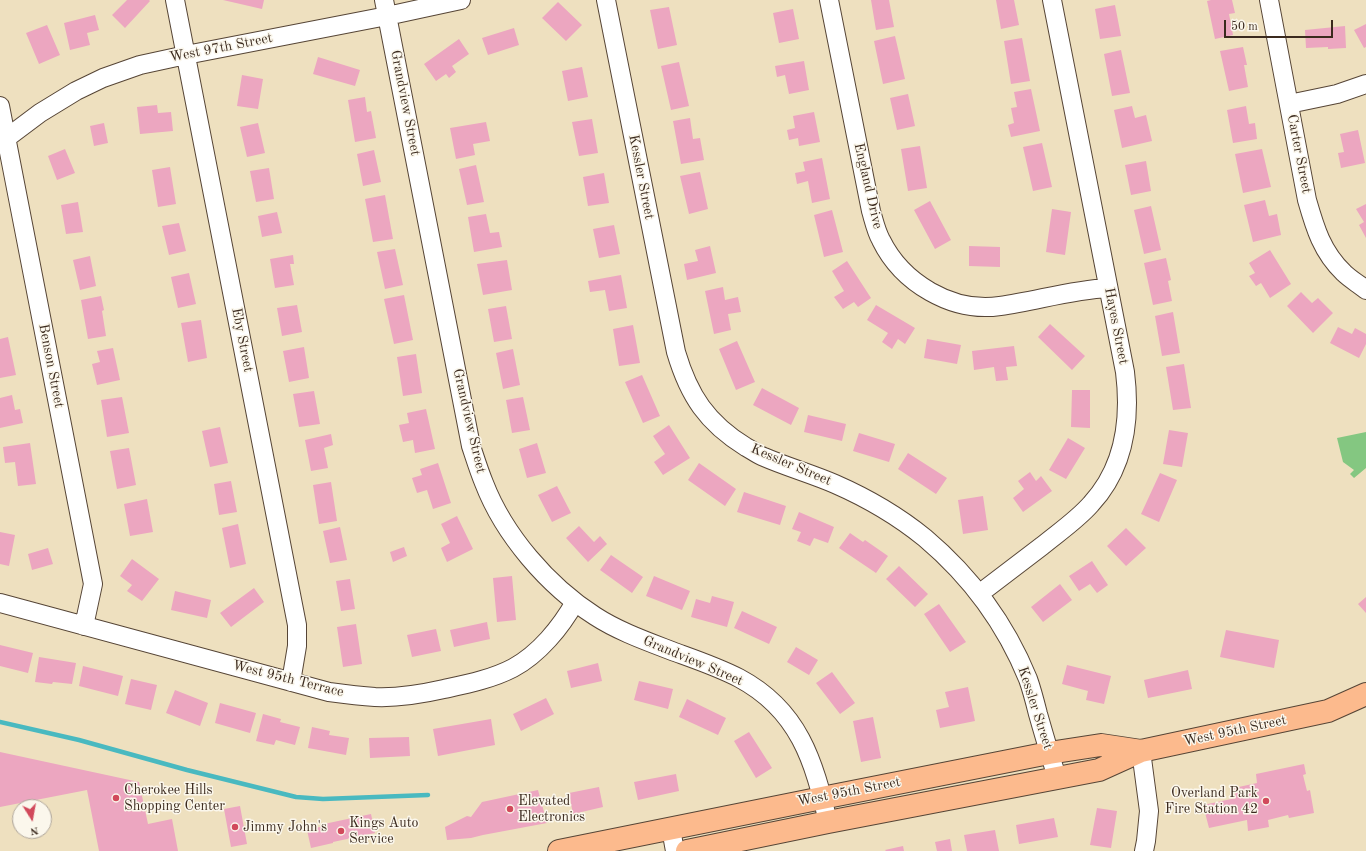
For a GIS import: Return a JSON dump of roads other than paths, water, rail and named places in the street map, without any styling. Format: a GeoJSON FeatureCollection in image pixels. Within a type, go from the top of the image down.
{"type":"FeatureCollection","features":[{"type":"Feature","properties":{"kind":"main road","name":"West 95th Street"},"geometry":{"type":"LineString","coordinates":[[687,851],[828,822],[1099,770],[1141,751],[1328,711],[1366,694]]}},
{"type":"Feature","properties":{"kind":"main road","name":"West 95th Street"},"geometry":{"type":"LineString","coordinates":[[1328,711],[1366,712]]}},
{"type":"Feature","properties":{"kind":"main road","name":"West 95th Street"},"geometry":{"type":"LineString","coordinates":[[559,851],[1049,753],[1101,745],[1141,751]]}},
{"type":"Feature","properties":{"kind":"street","name":"Eby Street"},"geometry":{"type":"LineString","coordinates":[[175,0],[297,625],[297,646],[291,682]]}},
{"type":"Feature","properties":{"kind":"street","name":"West 97th Street"},"geometry":{"type":"LineString","coordinates":[[3,141],[40,113],[76,91],[103,78],[140,65],[386,8],[461,0]]}},
{"type":"Feature","properties":{"kind":"street","name":"Kessler Street"},"geometry":{"type":"LineString","coordinates":[[606,0],[676,352],[686,381],[697,401],[709,418],[729,436],[762,457],[834,483],[860,495],[896,516],[926,539],[962,574],[991,610],[1010,641],[1028,679],[1057,777]]}},
{"type":"Feature","properties":{"kind":"street","name":"England Drive"},"geometry":{"type":"LineString","coordinates":[[829,0],[871,212],[880,239],[889,255],[905,274],[923,288],[944,299],[958,304],[984,307],[1000,306],[1108,288]]}},
{"type":"Feature","properties":{"kind":"street","name":"Hayes Street"},"geometry":{"type":"LineString","coordinates":[[979,594],[1073,522],[1092,504],[1101,492],[1115,466],[1125,439],[1127,424],[1128,393],[1125,372],[1052,0]]}},
{"type":"Feature","properties":{"kind":"street","name":"Carter Street"},"geometry":{"type":"LineString","coordinates":[[1269,0],[1307,200],[1316,232],[1328,254],[1344,273],[1366,290]]}},
{"type":"Feature","properties":{"kind":"street","name":"Grandview Street"},"geometry":{"type":"LineString","coordinates":[[386,8],[471,446],[484,484],[499,516],[522,550],[560,591],[595,616],[635,637],[722,670],[740,678],[756,688],[786,717],[802,739],[808,751],[828,822]]}},
{"type":"Feature","properties":{"kind":"street"},"geometry":{"type":"LineString","coordinates":[[1289,104],[1338,94],[1366,84]]}},
{"type":"Feature","properties":{"kind":"street","name":"Benson Street"},"geometry":{"type":"LineString","coordinates":[[0,106],[3,141],[93,584],[84,626]]}},
{"type":"Feature","properties":{"kind":"street","name":"West 95th Terrace"},"geometry":{"type":"LineString","coordinates":[[0,604],[329,692],[375,697],[401,697],[471,683],[513,668],[528,658],[557,630],[566,619],[575,602]]}},
{"type":"Feature","properties":{"kind":"street"},"geometry":{"type":"LineString","coordinates":[[1141,751],[1149,811],[1144,851]]}},
{"type":"Feature","properties":{"kind":"street"},"geometry":{"type":"LineString","coordinates":[[671,829],[675,851]]}},
{"type":"Feature","properties":{"kind":"waterway"},"geometry":{"type":"LineString","coordinates":[[0,722],[79,740],[187,770],[296,797],[323,799],[428,795]]}},
{"type":"Feature","properties":{"kind":"place","name":"Cherokee Hills Shopping Center"},"geometry":{"type":"Point","coordinates":[116,798]}},
{"type":"Feature","properties":{"kind":"place","name":"Overland Park Fire Station 42"},"geometry":{"type":"Point","coordinates":[1266,801]}},
{"type":"Feature","properties":{"kind":"place","name":"Elevated Electronics"},"geometry":{"type":"Point","coordinates":[510,809]}},
{"type":"Feature","properties":{"kind":"place","name":"Jimmy John's"},"geometry":{"type":"Point","coordinates":[235,827]}},
{"type":"Feature","properties":{"kind":"place","name":"Kings Auto Service"},"geometry":{"type":"Point","coordinates":[341,831]}}]}
